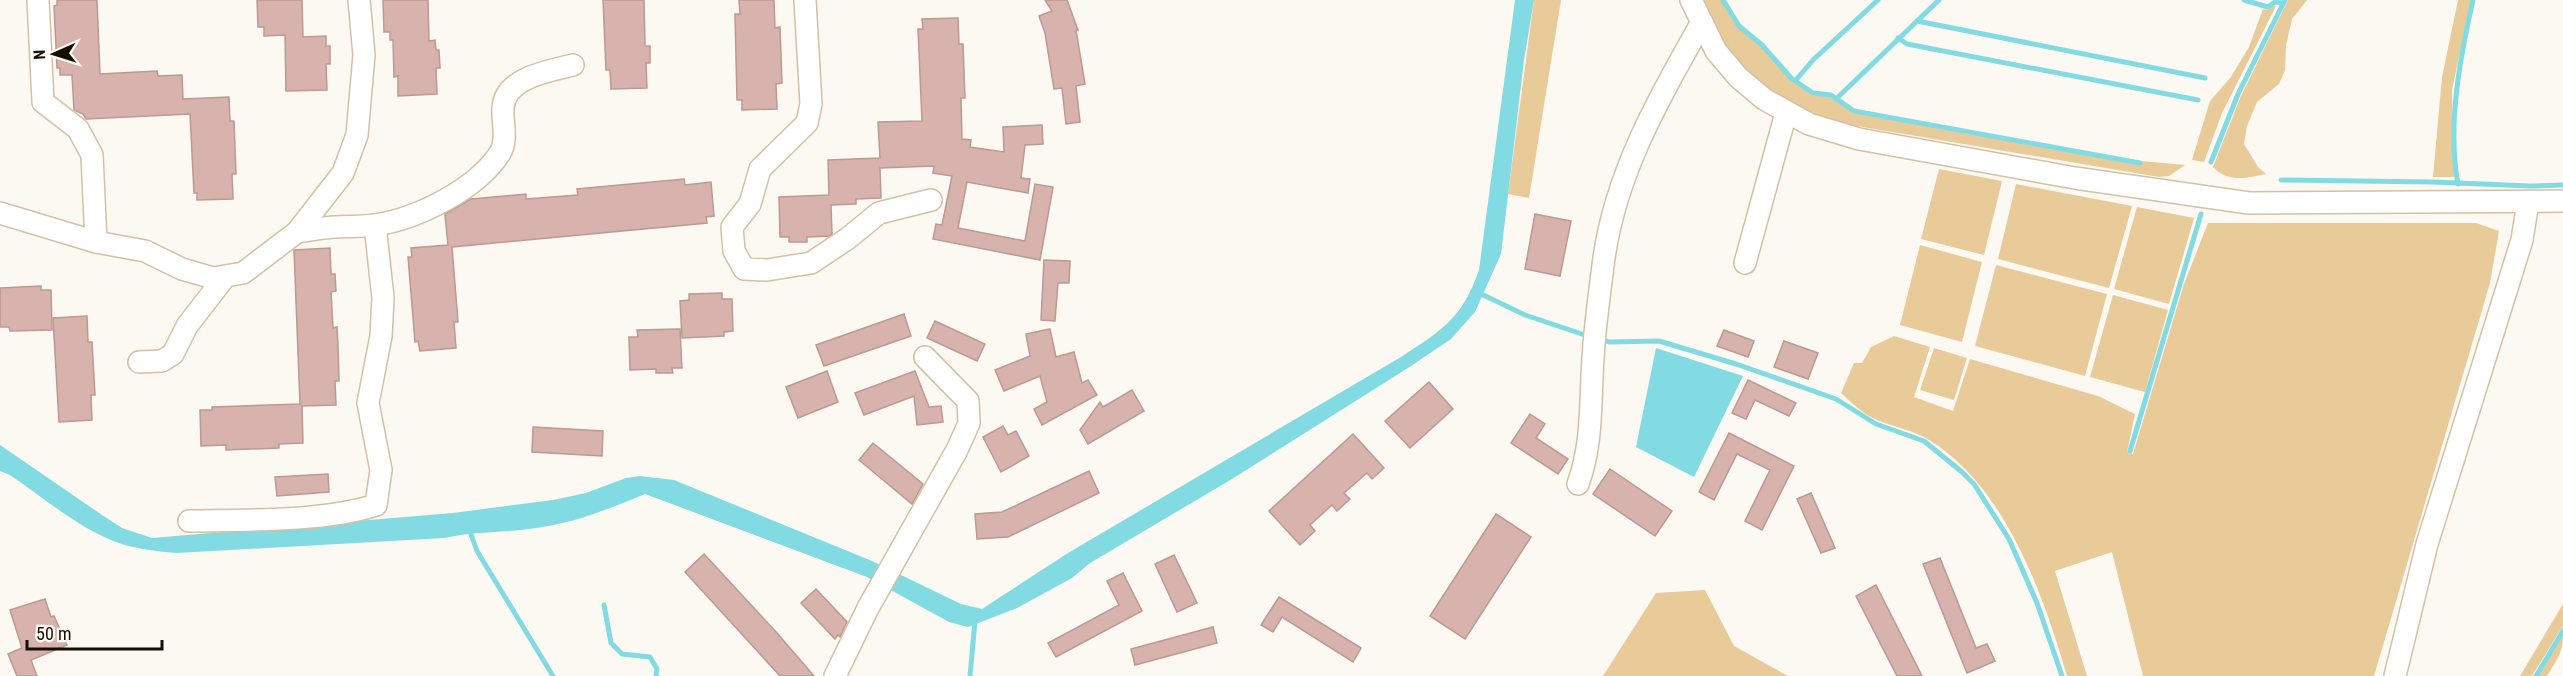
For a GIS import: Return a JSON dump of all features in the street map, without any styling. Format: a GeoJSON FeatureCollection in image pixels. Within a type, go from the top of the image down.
{"type":"FeatureCollection","features":[{"type":"Feature","properties":{"kind":"street"},"geometry":{"type":"LineString","coordinates":[[38,0],[43,102],[78,129],[92,155],[96,242]]}},
{"type":"Feature","properties":{"kind":"street"},"geometry":{"type":"LineString","coordinates":[[0,213],[96,242],[145,251],[182,269],[213,278],[224,278],[243,273],[297,232],[343,173],[357,135],[364,55],[359,0]]}},
{"type":"Feature","properties":{"kind":"street"},"geometry":{"type":"LineString","coordinates":[[806,0],[811,105],[807,123],[760,169],[750,204],[732,227],[734,251],[744,269],[767,270],[811,263],[847,239],[879,213],[931,200]]}},
{"type":"Feature","properties":{"kind":"street"},"geometry":{"type":"LineString","coordinates":[[1691,0],[1716,51],[1738,76],[1764,99],[1809,124],[1859,139],[2074,178],[2249,203],[2563,201]]}},
{"type":"Feature","properties":{"kind":"street"},"geometry":{"type":"LineString","coordinates":[[1578,484],[1585,465],[1590,433],[1594,345],[1604,255],[1614,214],[1635,147],[1702,22]]}},
{"type":"Feature","properties":{"kind":"street"},"geometry":{"type":"LineString","coordinates":[[297,232],[331,227],[375,225],[417,215],[473,182],[501,152],[506,124],[503,107],[507,94],[520,82],[573,65]]}},
{"type":"Feature","properties":{"kind":"street"},"geometry":{"type":"LineString","coordinates":[[1745,263],[1786,113]]}},
{"type":"Feature","properties":{"kind":"street"},"geometry":{"type":"LineString","coordinates":[[2395,676],[2427,544],[2522,240],[2528,202]]}},
{"type":"Feature","properties":{"kind":"street"},"geometry":{"type":"LineString","coordinates":[[189,521],[267,519],[355,512],[376,505],[381,470],[368,403],[381,336],[383,298],[375,225]]}},
{"type":"Feature","properties":{"kind":"street"},"geometry":{"type":"LineString","coordinates":[[139,362],[162,361],[173,354],[187,326],[224,278]]}},
{"type":"Feature","properties":{"kind":"street"},"geometry":{"type":"LineString","coordinates":[[835,676],[868,608],[957,450],[969,423],[968,401],[925,357]]}},
{"type":"Feature","properties":{"kind":"shaded area"},"geometry":{"type":"Polygon","coordinates":[[[1534,0],[1561,0],[1529,198],[1508,194],[1534,0]]]}},
{"type":"Feature","properties":{"kind":"shaded area"},"geometry":{"type":"Polygon","coordinates":[[[1702,0],[1721,0],[1738,27],[1762,47],[1791,80],[1812,95],[1830,97],[1853,112],[2140,165],[2141,161],[2185,165],[2169,176],[2159,177],[1845,124],[1808,114],[1782,101],[1740,64],[1726,46],[1702,0]]]}},
{"type":"Feature","properties":{"kind":"shaded area"},"geometry":{"type":"Polygon","coordinates":[[[2288,0],[2307,0],[2292,19],[2286,45],[2285,70],[2279,84],[2257,102],[2247,126],[2244,144],[2258,167],[2266,174],[2238,178],[2225,175],[2213,167],[2241,96],[2288,0]]]}},
{"type":"Feature","properties":{"kind":"shaded area"},"geometry":{"type":"Polygon","coordinates":[[[2458,0],[2471,0],[2452,90],[2454,177],[2433,177],[2442,77],[2458,0]]]}},
{"type":"Feature","properties":{"kind":"shaded area"},"geometry":{"type":"Polygon","coordinates":[[[2276,6],[2222,113],[2204,162],[2192,160],[2210,101],[2231,77],[2249,47],[2263,9],[2267,10],[2276,6]]]}},
{"type":"Feature","properties":{"kind":"shaded area"},"geometry":{"type":"Polygon","coordinates":[[[1939,169],[2002,181],[1984,255],[1921,239],[1939,169]]]}},
{"type":"Feature","properties":{"kind":"shaded area"},"geometry":{"type":"Polygon","coordinates":[[[2016,184],[2132,206],[2109,288],[1998,259],[2016,184]]]}},
{"type":"Feature","properties":{"kind":"shaded area"},"geometry":{"type":"Polygon","coordinates":[[[2137,207],[2194,218],[2169,304],[2114,289],[2137,207]]]}},
{"type":"Feature","properties":{"kind":"shaded area"},"geometry":{"type":"Polygon","coordinates":[[[2208,223],[2476,223],[2499,231],[2490,283],[2374,676],[2143,676],[2112,552],[2055,571],[2087,676],[2067,676],[2033,577],[2000,513],[1979,485],[1956,460],[1929,440],[1872,418],[1841,393],[1854,363],[1862,363],[1871,347],[1894,336],[1930,347],[1914,397],[1953,411],[1970,359],[2098,396],[2135,414],[2127,452],[2133,454],[2184,284],[2208,223]]]}},
{"type":"Feature","properties":{"kind":"shaded area"},"geometry":{"type":"Polygon","coordinates":[[[1920,245],[1982,262],[1962,342],[1900,325],[1920,245]]]}},
{"type":"Feature","properties":{"kind":"shaded area"},"geometry":{"type":"Polygon","coordinates":[[[1996,265],[2107,294],[2085,376],[1975,346],[1996,265]]]}},
{"type":"Feature","properties":{"kind":"shaded area"},"geometry":{"type":"Polygon","coordinates":[[[2113,295],[2168,310],[2145,392],[2090,377],[2113,295]]]}},
{"type":"Feature","properties":{"kind":"shaded area"},"geometry":{"type":"Polygon","coordinates":[[[1934,348],[1967,358],[1954,400],[1920,390],[1934,348]]]}},
{"type":"Feature","properties":{"kind":"shaded area"},"geometry":{"type":"Polygon","coordinates":[[[1705,590],[1734,646],[1788,676],[1603,676],[1656,593],[1705,590]]]}},
{"type":"Feature","properties":{"kind":"shaded area"},"geometry":{"type":"Polygon","coordinates":[[[2563,604],[2563,626],[2532,676],[2520,676],[2563,604]]]}},
{"type":"Feature","properties":{"kind":"shaded area"},"geometry":{"type":"Polygon","coordinates":[[[2563,635],[2560,652],[2547,676],[2538,676],[2563,635]]]}},
{"type":"Feature","properties":{"kind":"water"},"geometry":{"type":"Polygon","coordinates":[[[1515,0],[1534,0],[1524,60],[1501,254],[1475,312],[1451,339],[1232,479],[1090,563],[1072,578],[1017,608],[968,627],[949,622],[867,577],[645,494],[578,519],[524,530],[444,538],[176,553],[131,546],[102,536],[74,520],[10,475],[0,471],[0,445],[122,528],[152,538],[453,513],[553,500],[586,493],[626,478],[640,476],[674,480],[872,561],[961,604],[982,609],[1068,553],[1401,357],[1439,331],[1458,312],[1479,270],[1515,0]]]}},
{"type":"Feature","properties":{"kind":"water"},"geometry":{"type":"Polygon","coordinates":[[[1656,348],[1743,376],[1694,477],[1636,447],[1656,348]]]}},
{"type":"Feature","properties":{"kind":"building"},"geometry":{"type":"Polygon","coordinates":[[[57,0],[97,0],[100,74],[157,71],[158,76],[182,75],[183,99],[229,97],[230,121],[234,121],[236,174],[232,174],[233,199],[197,200],[197,193],[194,193],[190,114],[86,119],[83,114],[74,110],[72,75],[60,75],[60,68],[57,68],[54,6],[57,5],[57,0]]]}},
{"type":"Feature","properties":{"kind":"building"},"geometry":{"type":"Polygon","coordinates":[[[257,0],[302,0],[303,37],[326,36],[326,46],[330,46],[330,64],[326,64],[327,90],[286,91],[285,35],[264,36],[264,27],[258,27],[257,0]]]}},
{"type":"Feature","properties":{"kind":"building"},"geometry":{"type":"Polygon","coordinates":[[[383,0],[428,0],[429,41],[435,40],[436,50],[439,50],[440,68],[436,68],[437,94],[398,96],[398,76],[394,77],[393,40],[390,40],[390,32],[384,32],[383,0]]]}},
{"type":"Feature","properties":{"kind":"building"},"geometry":{"type":"Polygon","coordinates":[[[603,0],[644,0],[645,46],[650,46],[650,63],[646,63],[647,88],[611,89],[610,70],[606,70],[603,0]]]}},
{"type":"Feature","properties":{"kind":"building"},"geometry":{"type":"Polygon","coordinates":[[[739,0],[774,0],[775,28],[780,27],[782,83],[776,84],[777,109],[742,110],[742,100],[737,100],[735,14],[740,14],[739,0]]]}},
{"type":"Feature","properties":{"kind":"building"},"geometry":{"type":"Polygon","coordinates":[[[1045,0],[1067,0],[1078,30],[1076,30],[1085,84],[1076,86],[1080,122],[1066,124],[1062,88],[1054,89],[1045,33],[1039,16],[1052,11],[1045,0]]]}},
{"type":"Feature","properties":{"kind":"building"},"geometry":{"type":"Polygon","coordinates":[[[958,18],[959,44],[963,44],[965,98],[961,98],[962,139],[971,140],[970,147],[1004,152],[1003,127],[1042,125],[1043,144],[1025,145],[1021,178],[1030,179],[1028,193],[967,182],[958,228],[1025,241],[1035,184],[1053,187],[1040,260],[933,239],[936,224],[942,225],[952,176],[933,173],[934,166],[880,168],[881,198],[856,199],[856,204],[831,205],[832,234],[807,237],[807,242],[789,242],[789,237],[780,237],[779,197],[829,195],[828,160],[880,158],[878,122],[922,121],[918,29],[923,29],[922,19],[958,18]]]}},
{"type":"Feature","properties":{"kind":"building"},"geometry":{"type":"Polygon","coordinates":[[[684,179],[685,185],[711,182],[714,216],[706,217],[707,223],[452,247],[458,322],[454,322],[456,348],[420,351],[418,341],[415,342],[408,257],[412,257],[411,248],[448,245],[445,214],[471,199],[526,194],[526,199],[578,195],[577,189],[684,179]]]}},
{"type":"Feature","properties":{"kind":"building"},"geometry":{"type":"Polygon","coordinates":[[[1535,214],[1571,221],[1560,276],[1525,269],[1535,214]]]}},
{"type":"Feature","properties":{"kind":"building"},"geometry":{"type":"Polygon","coordinates":[[[330,248],[331,274],[335,274],[336,291],[331,292],[333,328],[337,327],[338,345],[339,381],[335,381],[336,405],[302,406],[303,443],[279,444],[279,448],[226,450],[226,445],[201,446],[200,410],[212,410],[212,407],[300,404],[294,250],[330,248]]]}},
{"type":"Feature","properties":{"kind":"building"},"geometry":{"type":"Polygon","coordinates":[[[1044,260],[1070,261],[1069,283],[1058,283],[1055,321],[1041,320],[1044,260]]]}},
{"type":"Feature","properties":{"kind":"building"},"geometry":{"type":"Polygon","coordinates":[[[41,286],[41,290],[51,290],[52,330],[10,331],[9,327],[0,327],[0,288],[41,286]]]}},
{"type":"Feature","properties":{"kind":"building"},"geometry":{"type":"Polygon","coordinates":[[[722,293],[722,299],[732,299],[733,331],[724,332],[724,336],[682,338],[680,301],[689,300],[689,294],[722,293]]]}},
{"type":"Feature","properties":{"kind":"building"},"geometry":{"type":"Polygon","coordinates":[[[904,314],[911,336],[824,366],[816,345],[904,314]]]}},
{"type":"Feature","properties":{"kind":"building"},"geometry":{"type":"Polygon","coordinates":[[[87,316],[88,342],[92,342],[95,395],[91,395],[92,420],[59,422],[53,318],[87,316]]]}},
{"type":"Feature","properties":{"kind":"building"},"geometry":{"type":"Polygon","coordinates":[[[935,321],[985,344],[977,361],[927,338],[935,321]]]}},
{"type":"Feature","properties":{"kind":"building"},"geometry":{"type":"Polygon","coordinates":[[[680,329],[682,368],[672,368],[673,373],[656,373],[656,369],[630,370],[629,337],[638,337],[637,330],[680,329]]]}},
{"type":"Feature","properties":{"kind":"building"},"geometry":{"type":"Polygon","coordinates":[[[1050,329],[1056,357],[1074,352],[1082,383],[1088,380],[1097,395],[1042,425],[1034,409],[1047,402],[1040,376],[1004,391],[995,370],[1030,356],[1026,334],[1050,329]]]}},
{"type":"Feature","properties":{"kind":"building"},"geometry":{"type":"Polygon","coordinates":[[[1724,330],[1754,341],[1748,357],[1717,346],[1724,330]]]}},
{"type":"Feature","properties":{"kind":"building"},"geometry":{"type":"Polygon","coordinates":[[[1784,341],[1818,353],[1808,379],[1774,367],[1784,341]]]}},
{"type":"Feature","properties":{"kind":"building"},"geometry":{"type":"Polygon","coordinates":[[[827,371],[838,402],[798,418],[786,387],[827,371]]]}},
{"type":"Feature","properties":{"kind":"building"},"geometry":{"type":"Polygon","coordinates":[[[915,371],[929,407],[941,406],[943,422],[917,425],[914,396],[864,415],[855,393],[915,371]]]}},
{"type":"Feature","properties":{"kind":"building"},"geometry":{"type":"Polygon","coordinates":[[[1748,380],[1796,403],[1789,416],[1755,400],[1746,419],[1732,413],[1748,380]]]}},
{"type":"Feature","properties":{"kind":"building"},"geometry":{"type":"Polygon","coordinates":[[[1429,382],[1453,409],[1410,448],[1385,421],[1429,382]]]}},
{"type":"Feature","properties":{"kind":"building"},"geometry":{"type":"Polygon","coordinates":[[[1132,390],[1144,411],[1088,444],[1080,430],[1100,402],[1103,407],[1132,390]]]}},
{"type":"Feature","properties":{"kind":"building"},"geometry":{"type":"Polygon","coordinates":[[[1530,414],[1545,424],[1536,438],[1568,459],[1558,474],[1511,443],[1530,414]]]}},
{"type":"Feature","properties":{"kind":"building"},"geometry":{"type":"Polygon","coordinates":[[[1003,426],[1008,435],[1016,431],[1029,456],[1001,472],[983,437],[1003,426]]]}},
{"type":"Feature","properties":{"kind":"building"},"geometry":{"type":"Polygon","coordinates":[[[533,427],[603,431],[602,456],[532,452],[533,427]]]}},
{"type":"Feature","properties":{"kind":"building"},"geometry":{"type":"Polygon","coordinates":[[[1729,433],[1794,466],[1762,530],[1745,521],[1770,470],[1737,454],[1714,500],[1699,492],[1729,433]]]}},
{"type":"Feature","properties":{"kind":"building"},"geometry":{"type":"Polygon","coordinates":[[[1353,434],[1384,468],[1372,479],[1367,473],[1344,493],[1350,499],[1337,511],[1332,505],[1310,525],[1315,531],[1300,545],[1269,511],[1353,434]]]}},
{"type":"Feature","properties":{"kind":"building"},"geometry":{"type":"Polygon","coordinates":[[[873,443],[923,484],[912,504],[859,460],[873,443]]]}},
{"type":"Feature","properties":{"kind":"building"},"geometry":{"type":"Polygon","coordinates":[[[1610,469],[1672,511],[1655,536],[1593,494],[1610,469]]]}},
{"type":"Feature","properties":{"kind":"building"},"geometry":{"type":"Polygon","coordinates":[[[1089,471],[1099,493],[1008,537],[977,539],[975,514],[1002,512],[1089,471]]]}},
{"type":"Feature","properties":{"kind":"building"},"geometry":{"type":"Polygon","coordinates":[[[328,474],[329,492],[277,496],[275,477],[328,474]]]}},
{"type":"Feature","properties":{"kind":"building"},"geometry":{"type":"Polygon","coordinates":[[[1811,493],[1835,548],[1821,553],[1797,499],[1811,493]]]}},
{"type":"Feature","properties":{"kind":"building"},"geometry":{"type":"Polygon","coordinates":[[[1496,514],[1531,537],[1465,639],[1430,616],[1496,514]]]}},
{"type":"Feature","properties":{"kind":"building"},"geometry":{"type":"Polygon","coordinates":[[[704,554],[814,676],[780,676],[685,572],[704,554]]]}},
{"type":"Feature","properties":{"kind":"building"},"geometry":{"type":"Polygon","coordinates":[[[1174,555],[1197,603],[1177,612],[1155,564],[1174,555]]]}},
{"type":"Feature","properties":{"kind":"building"},"geometry":{"type":"Polygon","coordinates":[[[1940,558],[1976,648],[1987,644],[1995,661],[1967,673],[1923,564],[1940,558]]]}},
{"type":"Feature","properties":{"kind":"building"},"geometry":{"type":"Polygon","coordinates":[[[1123,573],[1142,611],[1056,657],[1048,643],[1119,605],[1107,581],[1123,573]]]}},
{"type":"Feature","properties":{"kind":"building"},"geometry":{"type":"Polygon","coordinates":[[[1876,585],[1922,676],[1897,676],[1856,596],[1876,585]]]}},
{"type":"Feature","properties":{"kind":"building"},"geometry":{"type":"Polygon","coordinates":[[[816,589],[847,622],[840,637],[838,635],[835,639],[801,603],[816,589]]]}},
{"type":"Feature","properties":{"kind":"building"},"geometry":{"type":"Polygon","coordinates":[[[1279,597],[1361,648],[1353,662],[1282,617],[1273,632],[1261,625],[1279,597]]]}},
{"type":"Feature","properties":{"kind":"building"},"geometry":{"type":"Polygon","coordinates":[[[45,599],[51,617],[54,616],[67,645],[31,660],[37,676],[17,676],[8,654],[22,648],[10,610],[45,599]]]}},
{"type":"Feature","properties":{"kind":"building"},"geometry":{"type":"Polygon","coordinates":[[[1213,627],[1217,643],[1135,665],[1131,649],[1213,627]]]}},
{"type":"Feature","properties":{"kind":"waterway"},"geometry":{"type":"LineString","coordinates":[[1723,0],[1739,26],[1762,45],[1792,79],[1813,93],[1831,95],[1854,111],[2140,163]]}},
{"type":"Feature","properties":{"kind":"waterway"},"geometry":{"type":"LineString","coordinates":[[1796,80],[1813,60],[1878,0]]}},
{"type":"Feature","properties":{"kind":"waterway"},"geometry":{"type":"LineString","coordinates":[[1836,99],[1939,0]]}},
{"type":"Feature","properties":{"kind":"waterway"},"geometry":{"type":"LineString","coordinates":[[2244,0],[2268,7],[2275,2],[2283,3]]}},
{"type":"Feature","properties":{"kind":"waterway"},"geometry":{"type":"LineString","coordinates":[[2211,162],[2238,94],[2285,0]]}},
{"type":"Feature","properties":{"kind":"waterway"},"geometry":{"type":"LineString","coordinates":[[2458,184],[2454,115],[2473,0]]}},
{"type":"Feature","properties":{"kind":"waterway"},"geometry":{"type":"LineString","coordinates":[[1917,21],[2205,78]]}},
{"type":"Feature","properties":{"kind":"waterway"},"geometry":{"type":"LineString","coordinates":[[1898,38],[1907,44],[2198,100]]}},
{"type":"Feature","properties":{"kind":"waterway"},"geometry":{"type":"LineString","coordinates":[[2281,180],[2563,185]]}},
{"type":"Feature","properties":{"kind":"waterway"},"geometry":{"type":"LineString","coordinates":[[2130,451],[2201,214]]}},
{"type":"Feature","properties":{"kind":"waterway"},"geometry":{"type":"LineString","coordinates":[[1477,292],[1525,315],[1591,337]]}},
{"type":"Feature","properties":{"kind":"waterway"},"geometry":{"type":"LineString","coordinates":[[1600,339],[1609,342],[1659,341],[1736,364],[1836,399],[1876,424],[1924,441],[1974,484],[2009,539],[2037,603],[2062,676]]}},
{"type":"Feature","properties":{"kind":"waterway"},"geometry":{"type":"LineString","coordinates":[[468,526],[477,551],[553,676]]}},
{"type":"Feature","properties":{"kind":"waterway"},"geometry":{"type":"LineString","coordinates":[[604,605],[611,643],[622,654],[650,657],[657,669],[656,676]]}},
{"type":"Feature","properties":{"kind":"waterway"},"geometry":{"type":"LineString","coordinates":[[970,676],[975,621]]}},
{"type":"Feature","properties":{"kind":"waterway"},"geometry":{"type":"LineString","coordinates":[[2536,676],[2563,631]]}}]}
